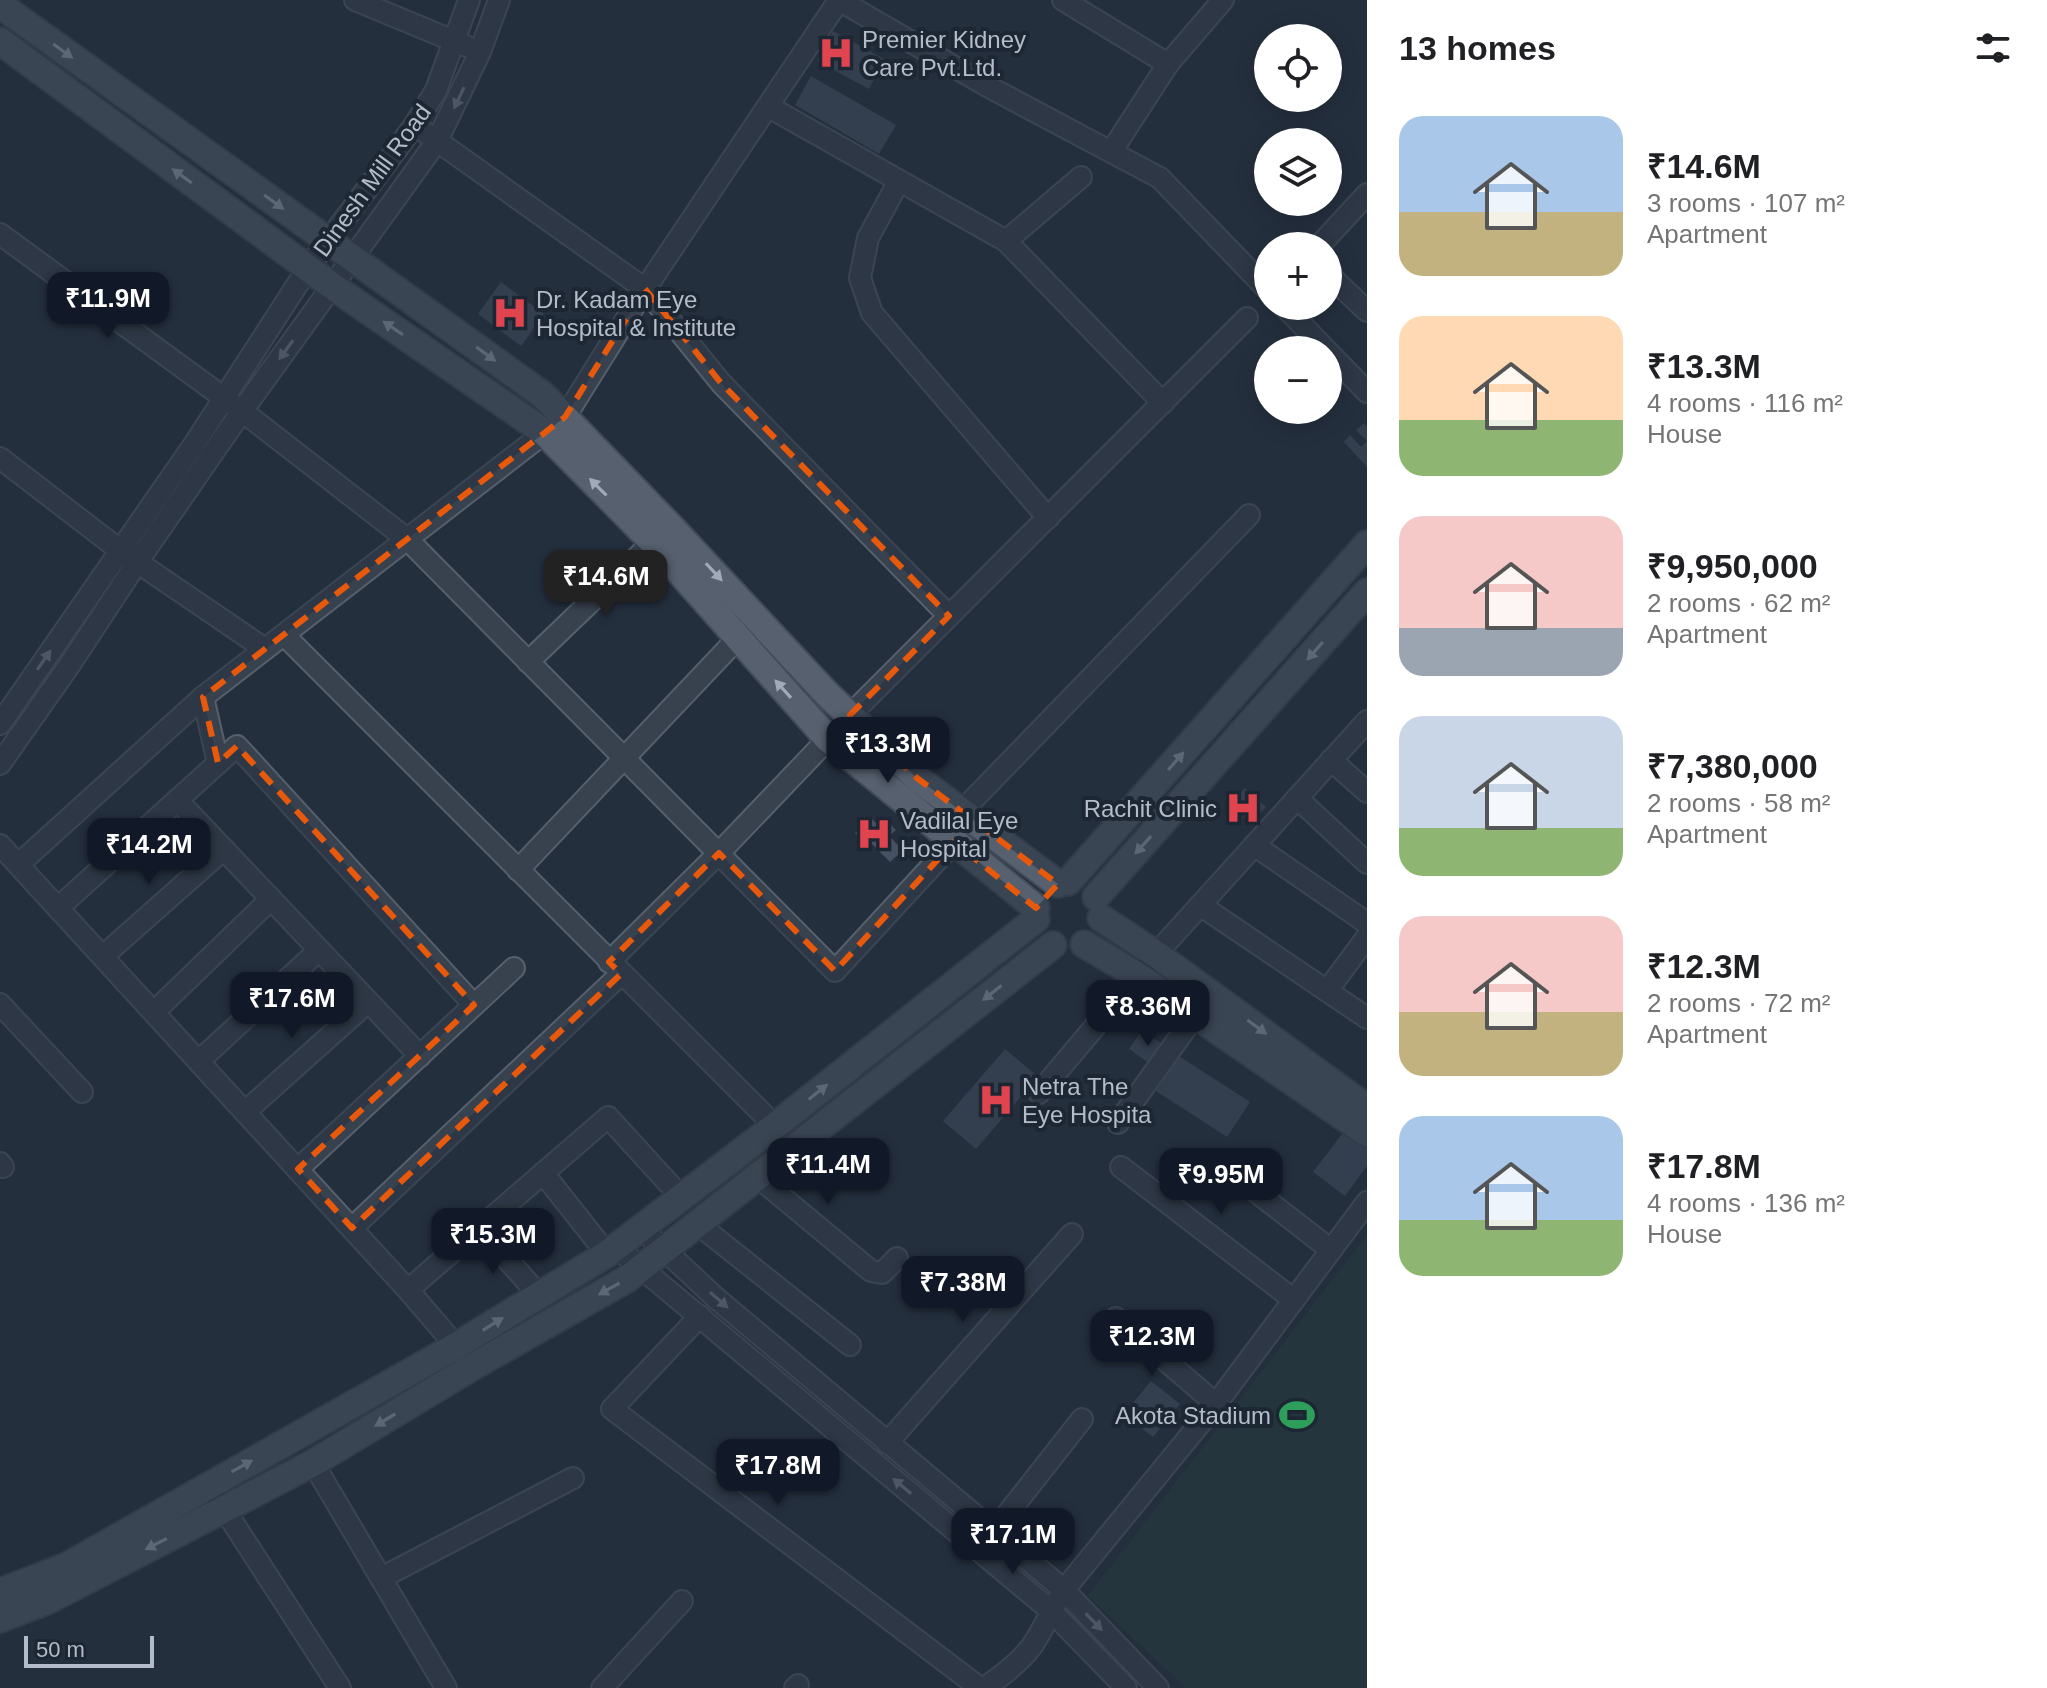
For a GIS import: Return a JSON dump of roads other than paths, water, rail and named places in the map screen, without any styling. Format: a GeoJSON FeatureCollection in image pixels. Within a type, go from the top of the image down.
{"type":"FeatureCollection","features":[{"type":"Feature","properties":{"kind":"main road"},"geometry":{"type":"LineString","coordinates":[[0,5],[543,395],[554,425],[737,639],[828,739],[1036,913]]}},
{"type":"Feature","properties":{"kind":"main road"},"geometry":{"type":"LineString","coordinates":[[0,41],[332,286],[554,425],[917,778],[1063,883],[1089,889],[1099,908],[1156,954],[1367,1108]]}},
{"type":"Feature","properties":{"kind":"main road"},"geometry":{"type":"LineString","coordinates":[[1367,544],[1063,883],[1041,898],[1036,913],[1038,929],[1053,945],[1074,948],[1084,944],[1099,929],[1099,908],[1367,592]]}},
{"type":"Feature","properties":{"kind":"main road"},"geometry":{"type":"LineString","coordinates":[[0,1592],[67,1566],[456,1346],[612,1250],[775,1126],[1036,913]]}},
{"type":"Feature","properties":{"kind":"main road"},"geometry":{"type":"LineString","coordinates":[[1084,944],[1138,976],[1367,1133]]}},
{"type":"Feature","properties":{"kind":"main road"},"geometry":{"type":"LineString","coordinates":[[0,1619],[49,1600],[313,1463],[641,1270],[1053,945]]}},
{"type":"Feature","properties":{"kind":"street"},"geometry":{"type":"LineString","coordinates":[[356,0],[480,52]]}},
{"type":"Feature","properties":{"kind":"street","name":"Dinesh Mill Road"},"geometry":{"type":"LineString","coordinates":[[130,556],[224,399],[308,268],[414,126],[436,90],[469,0]]}},
{"type":"Feature","properties":{"kind":"street","name":"Dinesh Mill Road"},"geometry":{"type":"LineString","coordinates":[[130,556],[242,411],[437,141],[480,52],[499,0]]}},
{"type":"Feature","properties":{"kind":"street"},"geometry":{"type":"LineString","coordinates":[[19,864],[203,697],[554,425],[839,0],[989,87],[1160,178],[1254,275]]}},
{"type":"Feature","properties":{"kind":"street"},"geometry":{"type":"LineString","coordinates":[[1063,0],[1168,64]]}},
{"type":"Feature","properties":{"kind":"street"},"geometry":{"type":"LineString","coordinates":[[1111,152],[1168,64],[1223,0]]}},
{"type":"Feature","properties":{"kind":"street"},"geometry":{"type":"LineString","coordinates":[[769,107],[1006,241],[1163,403]]}},
{"type":"Feature","properties":{"kind":"street"},"geometry":{"type":"LineString","coordinates":[[414,126],[645,289],[721,383],[949,616]]}},
{"type":"Feature","properties":{"kind":"street"},"geometry":{"type":"LineString","coordinates":[[1006,241],[1081,177]]}},
{"type":"Feature","properties":{"kind":"street"},"geometry":{"type":"LineString","coordinates":[[899,181],[868,238],[860,278],[872,313],[1048,518]]}},
{"type":"Feature","properties":{"kind":"street"},"geometry":{"type":"LineString","coordinates":[[1332,232],[1367,194]]}},
{"type":"Feature","properties":{"kind":"street"},"geometry":{"type":"LineString","coordinates":[[0,234],[242,411],[407,539],[835,971],[954,842]]}},
{"type":"Feature","properties":{"kind":"street"},"geometry":{"type":"LineString","coordinates":[[1342,287],[1367,311]]}},
{"type":"Feature","properties":{"kind":"street"},"geometry":{"type":"LineString","coordinates":[[850,715],[1247,318]]}},
{"type":"Feature","properties":{"kind":"street"},"geometry":{"type":"LineString","coordinates":[[1297,320],[1313,336]]}},
{"type":"Feature","properties":{"kind":"street"},"geometry":{"type":"LineString","coordinates":[[1342,366],[1367,392]]}},
{"type":"Feature","properties":{"kind":"street"},"geometry":{"type":"LineString","coordinates":[[0,458],[130,556],[265,649]]}},
{"type":"Feature","properties":{"kind":"street"},"geometry":{"type":"LineString","coordinates":[[962,811],[1249,515]]}},
{"type":"Feature","properties":{"kind":"street"},"geometry":{"type":"LineString","coordinates":[[528,662],[653,542]]}},
{"type":"Feature","properties":{"kind":"street"},"geometry":{"type":"LineString","coordinates":[[1,721],[130,556]]}},
{"type":"Feature","properties":{"kind":"street"},"geometry":{"type":"LineString","coordinates":[[0,764],[71,663],[130,556]]}},
{"type":"Feature","properties":{"kind":"street"},"geometry":{"type":"LineString","coordinates":[[284,635],[775,1126]]}},
{"type":"Feature","properties":{"kind":"street"},"geometry":{"type":"LineString","coordinates":[[518,870],[737,639]]}},
{"type":"Feature","properties":{"kind":"street"},"geometry":{"type":"LineString","coordinates":[[203,697],[218,763]]}},
{"type":"Feature","properties":{"kind":"street"},"geometry":{"type":"LineString","coordinates":[[1039,1093],[1156,954],[1367,721]]}},
{"type":"Feature","properties":{"kind":"street"},"geometry":{"type":"LineString","coordinates":[[352,1228],[615,968],[828,739]]}},
{"type":"Feature","properties":{"kind":"street"},"geometry":{"type":"LineString","coordinates":[[59,907],[237,746],[474,1005]]}},
{"type":"Feature","properties":{"kind":"street"},"geometry":{"type":"LineString","coordinates":[[1331,760],[1367,792]]}},
{"type":"Feature","properties":{"kind":"street"},"geometry":{"type":"LineString","coordinates":[[1297,798],[1367,863]]}},
{"type":"Feature","properties":{"kind":"street"},"geometry":{"type":"LineString","coordinates":[[177,800],[420,1056]]}},
{"type":"Feature","properties":{"kind":"street"},"geometry":{"type":"LineString","coordinates":[[0,845],[352,1228],[456,1346]]}},
{"type":"Feature","properties":{"kind":"street"},"geometry":{"type":"LineString","coordinates":[[1254,845],[1367,923]]}},
{"type":"Feature","properties":{"kind":"street"},"geometry":{"type":"LineString","coordinates":[[103,956],[224,849]]}},
{"type":"Feature","properties":{"kind":"street"},"geometry":{"type":"LineString","coordinates":[[154,1012],[271,899]]}},
{"type":"Feature","properties":{"kind":"street"},"geometry":{"type":"LineString","coordinates":[[1200,905],[1367,1018]]}},
{"type":"Feature","properties":{"kind":"street"},"geometry":{"type":"LineString","coordinates":[[1327,991],[1367,937]]}},
{"type":"Feature","properties":{"kind":"street"},"geometry":{"type":"LineString","coordinates":[[199,1061],[319,950]]}},
{"type":"Feature","properties":{"kind":"street"},"geometry":{"type":"LineString","coordinates":[[298,1169],[514,968]]}},
{"type":"Feature","properties":{"kind":"street"},"geometry":{"type":"LineString","coordinates":[[245,1112],[368,1002]]}},
{"type":"Feature","properties":{"kind":"street"},"geometry":{"type":"LineString","coordinates":[[0,1004],[82,1092]]}},
{"type":"Feature","properties":{"kind":"street"},"geometry":{"type":"LineString","coordinates":[[1118,1123],[1194,1017]]}},
{"type":"Feature","properties":{"kind":"street"},"geometry":{"type":"LineString","coordinates":[[408,1290],[608,1117],[682,1198]]}},
{"type":"Feature","properties":{"kind":"street"},"geometry":{"type":"LineString","coordinates":[[1121,1167],[1294,1300]]}},
{"type":"Feature","properties":{"kind":"street"},"geometry":{"type":"LineString","coordinates":[[543,1173],[612,1250],[700,1316],[1050,1610],[1126,1688]]}},
{"type":"Feature","properties":{"kind":"street"},"geometry":{"type":"LineString","coordinates":[[759,1178],[871,1271],[882,1273],[897,1258]]}},
{"type":"Feature","properties":{"kind":"street"},"geometry":{"type":"LineString","coordinates":[[1246,1184],[1331,1250]]}},
{"type":"Feature","properties":{"kind":"street"},"geometry":{"type":"LineString","coordinates":[[700,1316],[612,1409],[982,1688],[1006,1674],[1033,1644],[1064,1590],[1216,1404],[1367,1202]]}},
{"type":"Feature","properties":{"kind":"street"},"geometry":{"type":"LineString","coordinates":[[699,1225],[850,1345]]}},
{"type":"Feature","properties":{"kind":"street"},"geometry":{"type":"LineString","coordinates":[[479,1228],[539,1295]]}},
{"type":"Feature","properties":{"kind":"street"},"geometry":{"type":"LineString","coordinates":[[641,1228],[887,1443],[1064,1590],[1158,1688]]}},
{"type":"Feature","properties":{"kind":"street"},"geometry":{"type":"LineString","coordinates":[[887,1443],[1072,1234]]}},
{"type":"Feature","properties":{"kind":"street"},"geometry":{"type":"LineString","coordinates":[[1116,1318],[1216,1404]]}},
{"type":"Feature","properties":{"kind":"street"},"geometry":{"type":"LineString","coordinates":[[994,1531],[1082,1419]]}},
{"type":"Feature","properties":{"kind":"street"},"geometry":{"type":"LineString","coordinates":[[313,1463],[446,1688]]}},
{"type":"Feature","properties":{"kind":"street"},"geometry":{"type":"LineString","coordinates":[[381,1578],[573,1478]]}},
{"type":"Feature","properties":{"kind":"street"},"geometry":{"type":"LineString","coordinates":[[209,1484],[340,1688]]}},
{"type":"Feature","properties":{"kind":"street"},"geometry":{"type":"LineString","coordinates":[[607,1687],[682,1601]]}},
{"type":"Feature","properties":{"kind":"place","name":"Premier Kidney Care Pvt.Ltd."},"geometry":{"type":"Point","coordinates":[836,53]}},
{"type":"Feature","properties":{"kind":"place","name":"Dr. Kadam Eye Hospital & Institute"},"geometry":{"type":"Point","coordinates":[510,313]}},
{"type":"Feature","properties":{"kind":"place","name":"Rachit Clinic"},"geometry":{"type":"Point","coordinates":[1243,808]}},
{"type":"Feature","properties":{"kind":"place","name":"Vadilal Eye Hospital"},"geometry":{"type":"Point","coordinates":[874,834]}},
{"type":"Feature","properties":{"kind":"place","name":"Netra The Eye Hospita"},"geometry":{"type":"Point","coordinates":[996,1100]}},
{"type":"Feature","properties":{"kind":"place","name":"Akota Stadium"},"geometry":{"type":"Point","coordinates":[1297,1415]}}]}
